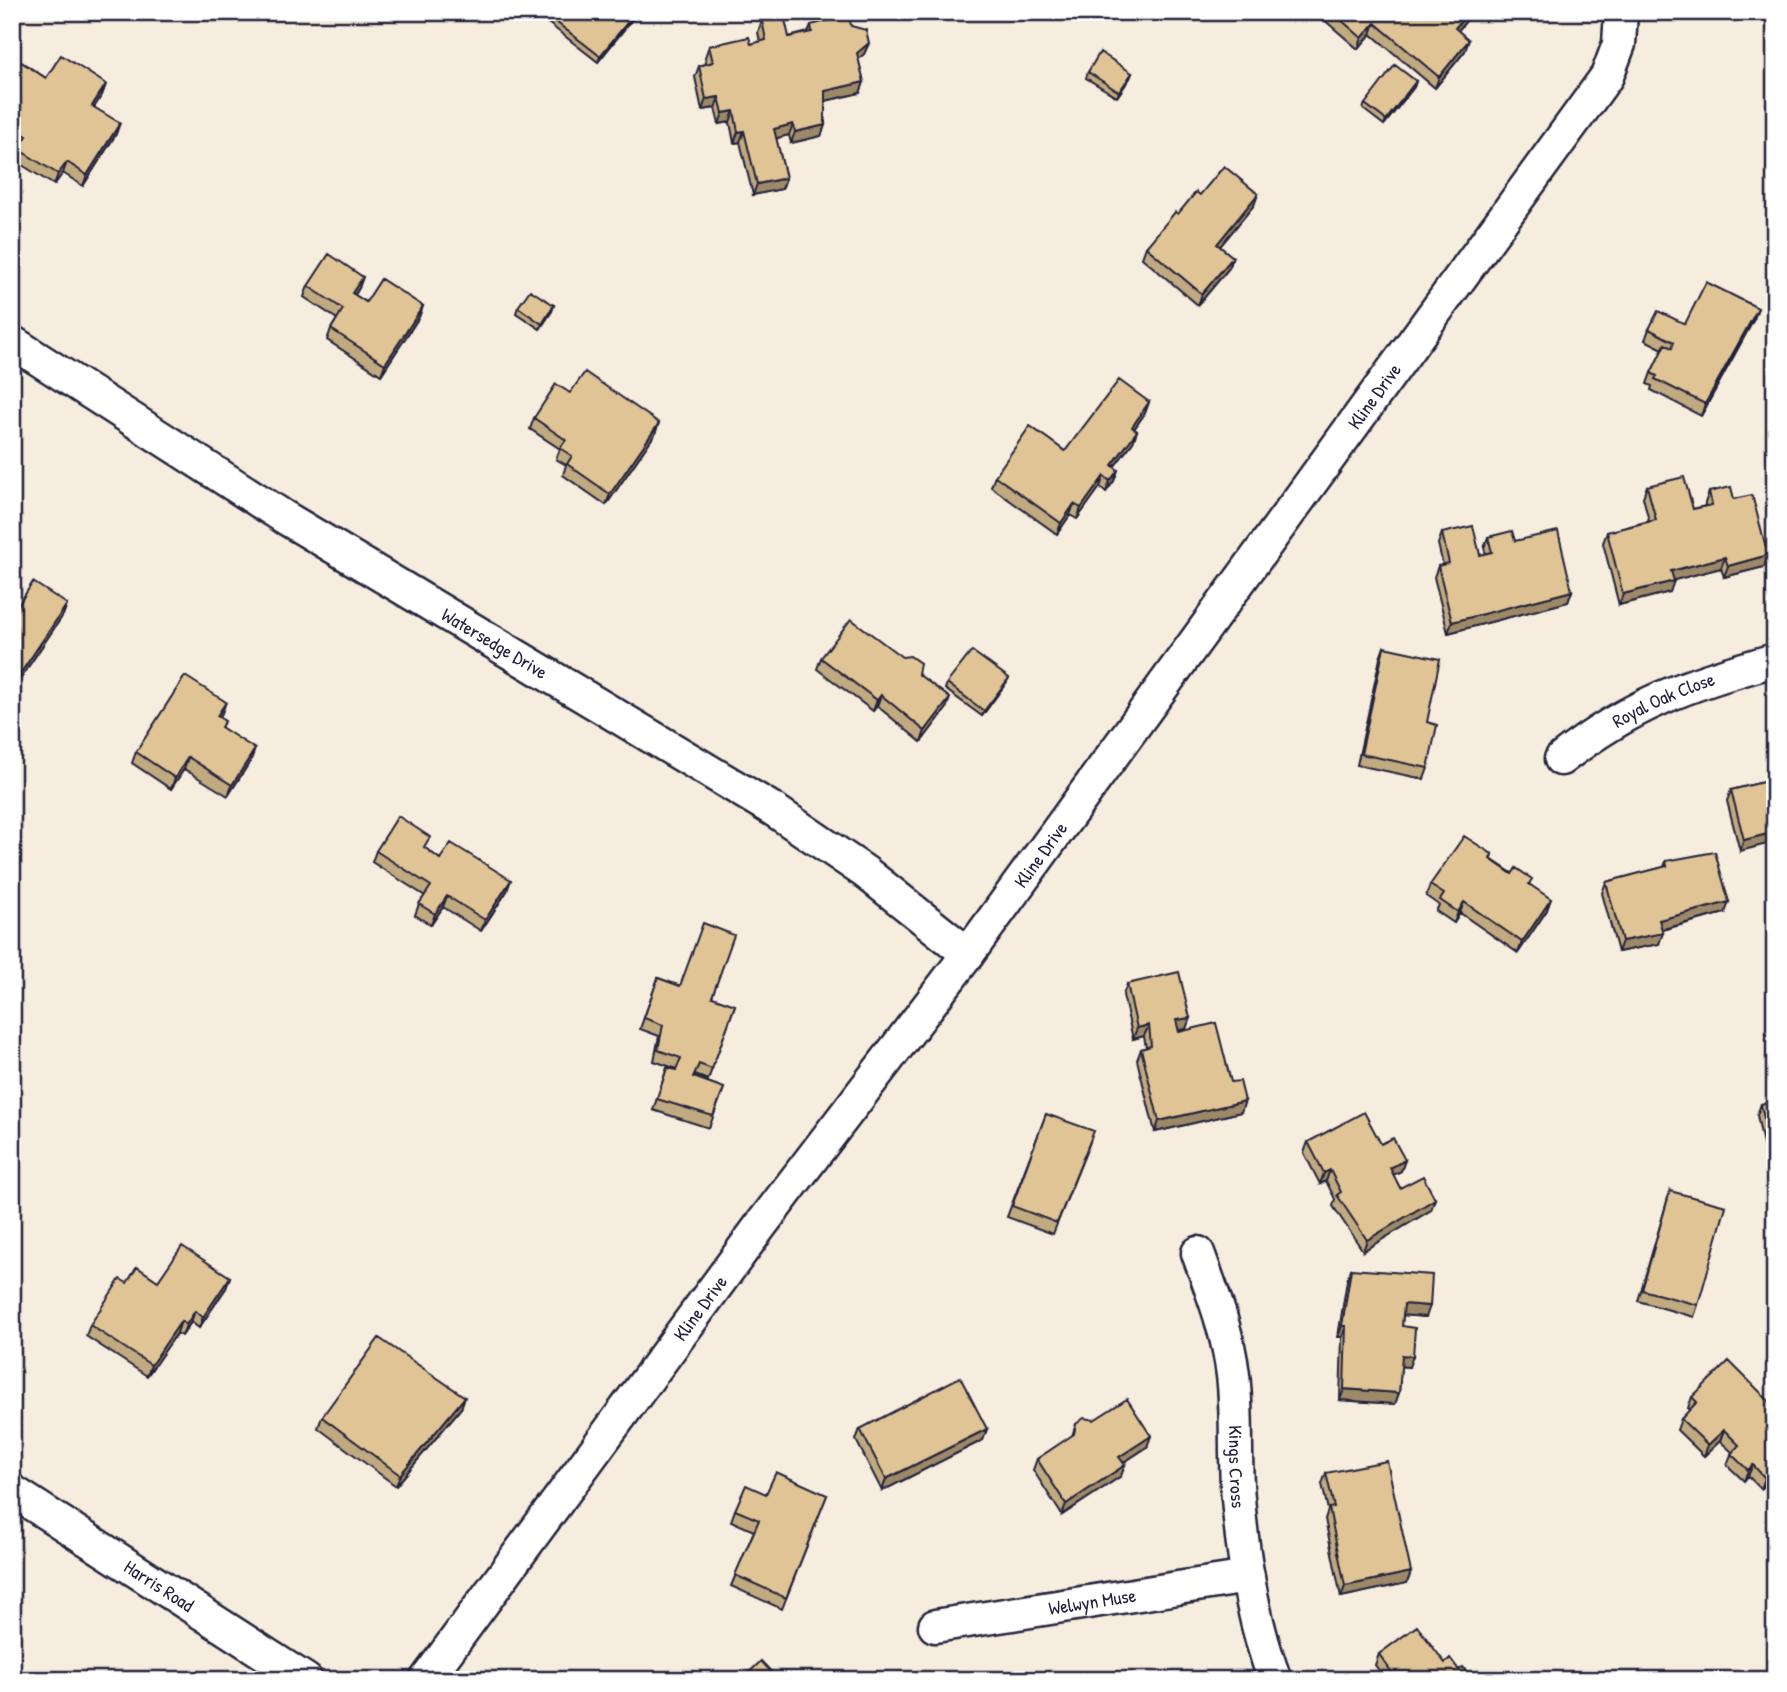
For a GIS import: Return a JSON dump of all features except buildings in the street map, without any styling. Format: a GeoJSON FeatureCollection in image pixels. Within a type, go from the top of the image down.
{"type":"FeatureCollection","features":[{"type":"Feature","properties":{"kind":"street","name":"Kline Drive"},"geometry":{"type":"LineString","coordinates":[[426,1680],[753,1237],[968,954],[1607,76],[1619,44],[1621,12]]}},
{"type":"Feature","properties":{"kind":"street","name":"Watersedge Drive"},"geometry":{"type":"LineString","coordinates":[[12,342],[284,517],[774,810],[865,872],[968,954]]}},
{"type":"Feature","properties":{"kind":"street","name":"Royal Oak Close"},"geometry":{"type":"LineString","coordinates":[[1561,759],[1588,738],[1670,692],[1775,660]]}},
{"type":"Feature","properties":{"kind":"street","name":"Kings Cross"},"geometry":{"type":"LineString","coordinates":[[1198,1253],[1223,1319],[1233,1376],[1238,1497],[1248,1577],[1262,1644],[1275,1680]]}},
{"type":"Feature","properties":{"kind":"street","name":"Harris Road"},"geometry":{"type":"LineString","coordinates":[[12,1491],[306,1680]]}},
{"type":"Feature","properties":{"kind":"street","name":"Welwyn Muse"},"geometry":{"type":"LineString","coordinates":[[935,1626],[1248,1577]]}}]}
